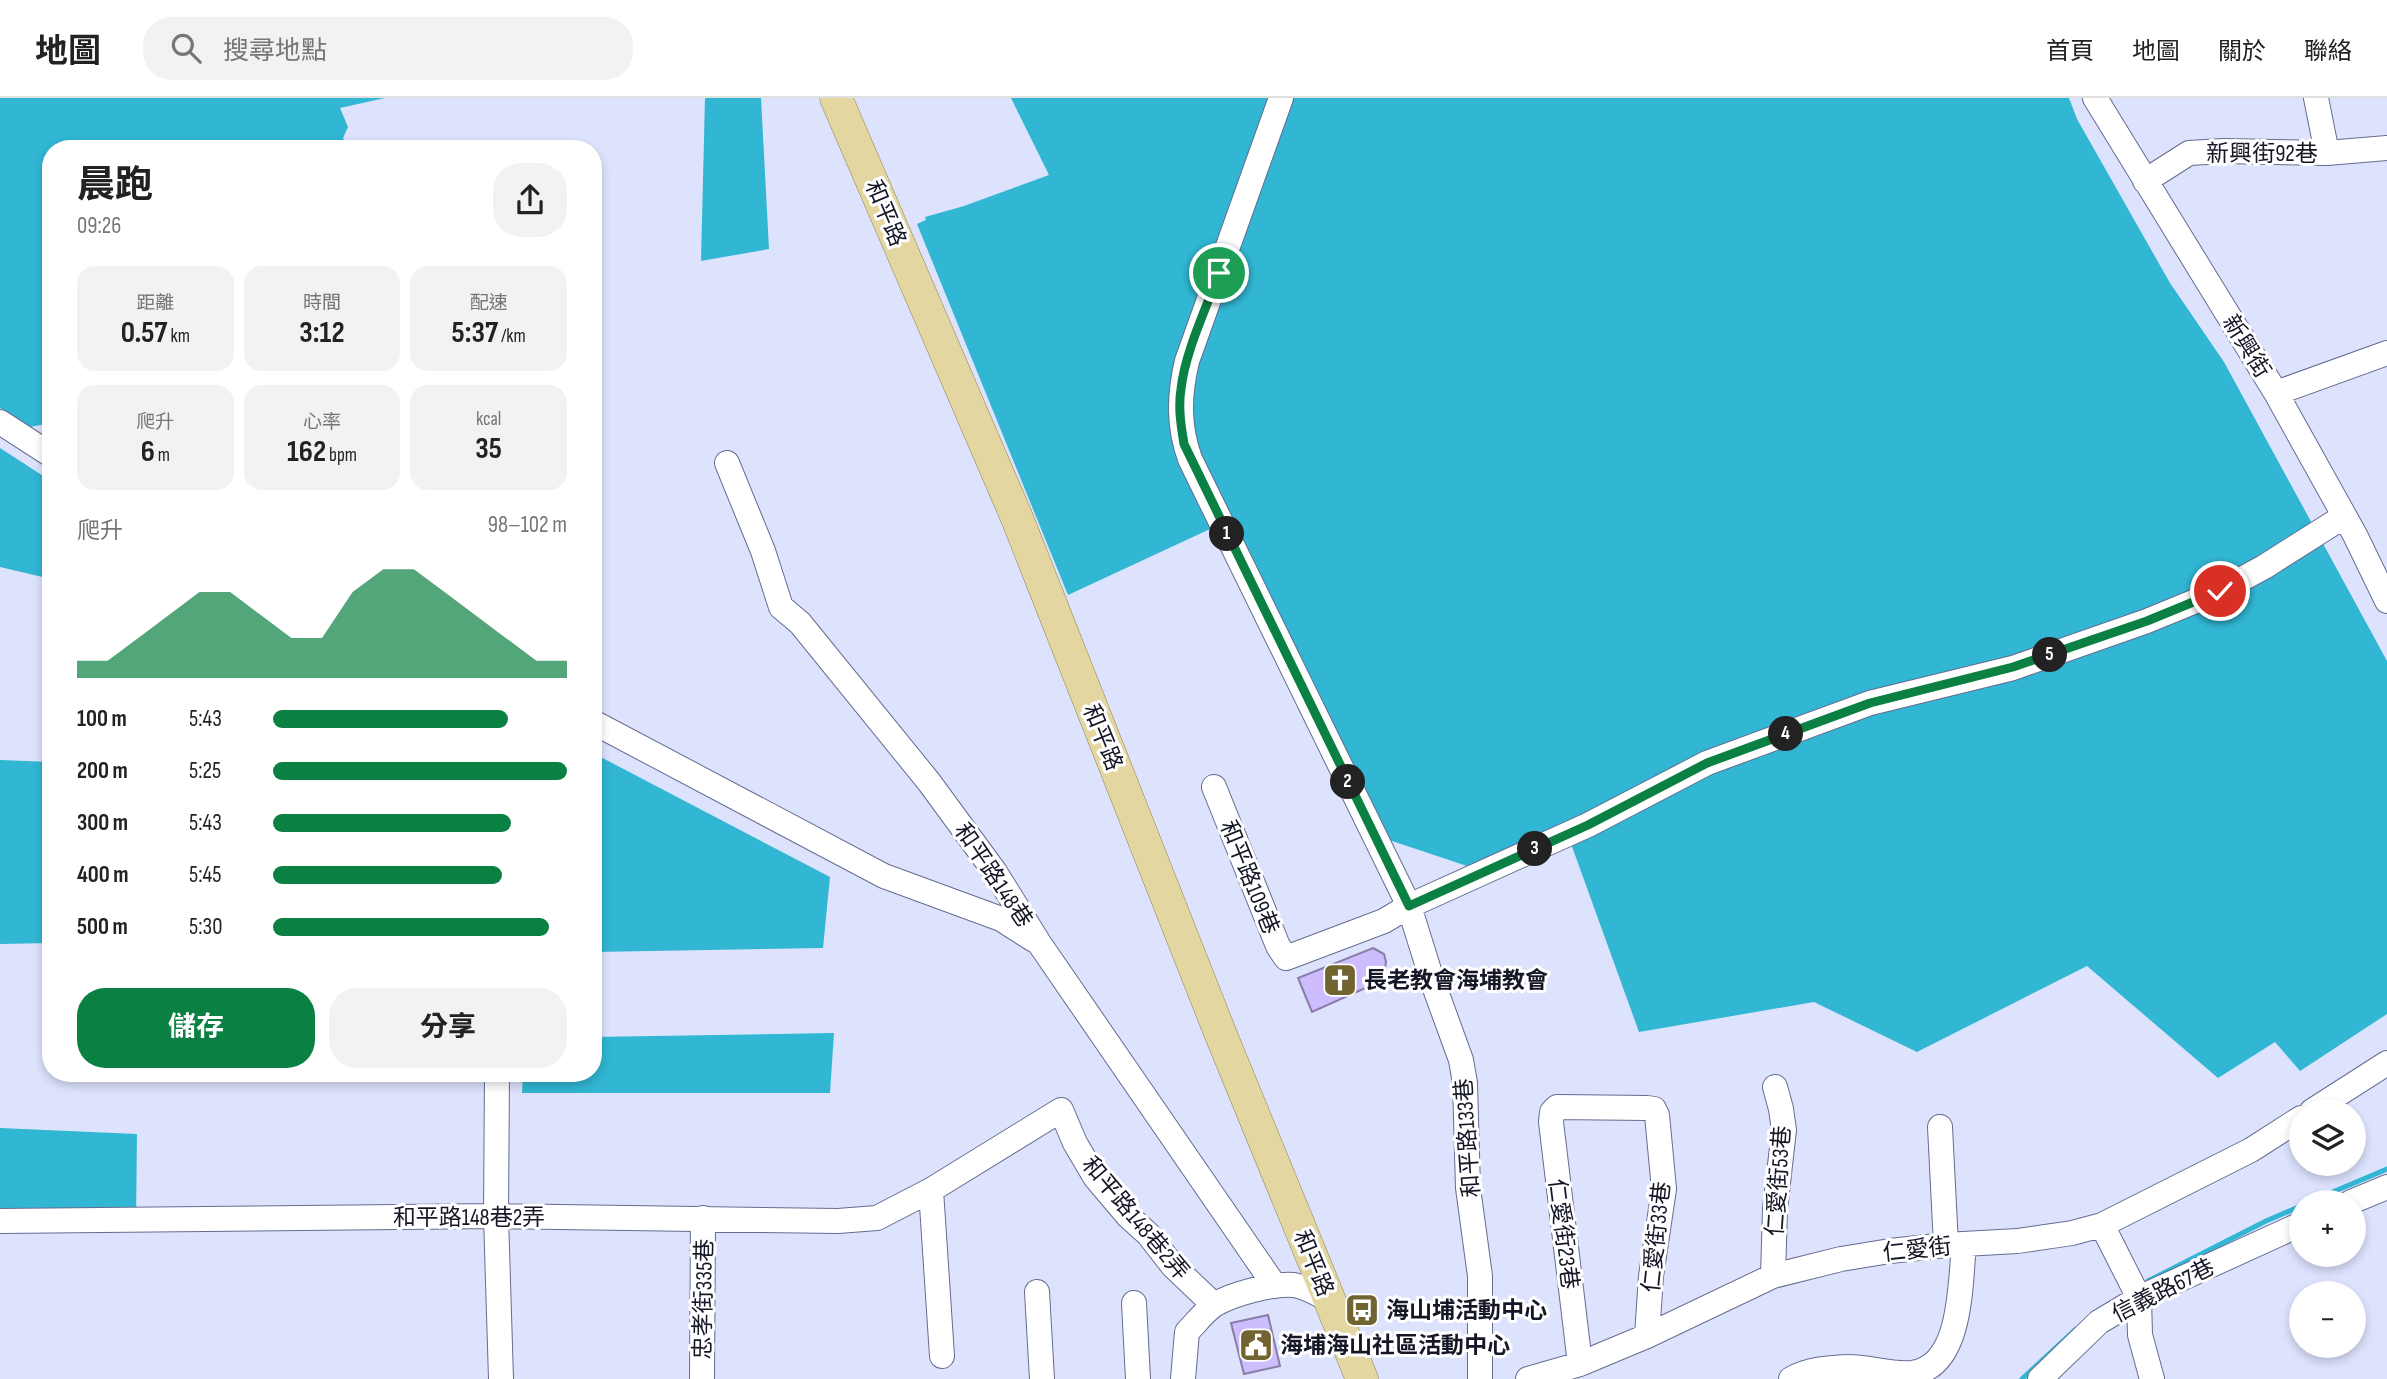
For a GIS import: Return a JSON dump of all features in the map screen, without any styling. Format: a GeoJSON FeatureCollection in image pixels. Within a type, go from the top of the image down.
{"type":"FeatureCollection","features":[{"type":"Feature","properties":{"kind":"main road","name":"和平路"},"geometry":{"type":"LineString","coordinates":[[836,98],[1017,518],[1221,1035],[1362,1379]]}},
{"type":"Feature","properties":{"kind":"street","name":"和平路133巷"},"geometry":{"type":"LineString","coordinates":[[1282,98],[1187,361],[1181,388],[1180,420],[1190,459],[1409,906],[1433,984],[1461,1060],[1465,1083],[1468,1188],[1480,1276],[1480,1379]]}},
{"type":"Feature","properties":{"kind":"street","name":"新興街"},"geometry":{"type":"LineString","coordinates":[[2095,98],[2276,393],[2385,591]]}},
{"type":"Feature","properties":{"kind":"street"},"geometry":{"type":"LineString","coordinates":[[2316,98],[2327,153]]}},
{"type":"Feature","properties":{"kind":"street","name":"新興街92巷"},"geometry":{"type":"LineString","coordinates":[[2145,181],[2189,153],[2327,153],[2387,148]]}},
{"type":"Feature","properties":{"kind":"street"},"geometry":{"type":"LineString","coordinates":[[2276,393],[2386,357]]}},
{"type":"Feature","properties":{"kind":"street"},"geometry":{"type":"LineString","coordinates":[[0,422],[42,449]]}},
{"type":"Feature","properties":{"kind":"street","name":"和平路148巷"},"geometry":{"type":"LineString","coordinates":[[727,463],[763,551],[781,607],[800,623],[929,782],[995,872],[1039,943],[1275,1286]]}},
{"type":"Feature","properties":{"kind":"street"},"geometry":{"type":"LineString","coordinates":[[1409,906],[1588,825],[1707,763],[1870,703],[2013,667],[2147,621],[2208,596],[2264,567],[2343,517]]}},
{"type":"Feature","properties":{"kind":"street"},"geometry":{"type":"LineString","coordinates":[[602,727],[884,876],[1001,919],[1039,943]]}},
{"type":"Feature","properties":{"kind":"street","name":"和平路109巷"},"geometry":{"type":"LineString","coordinates":[[1214,787],[1278,946],[1286,958],[1384,921],[1409,906]]}},
{"type":"Feature","properties":{"kind":"street"},"geometry":{"type":"LineString","coordinates":[[2331,1099],[2387,1063]]}},
{"type":"Feature","properties":{"kind":"street"},"geometry":{"type":"LineString","coordinates":[[497,1082],[496,1216],[501,1379]]}},
{"type":"Feature","properties":{"kind":"street","name":"仁愛街53巷"},"geometry":{"type":"LineString","coordinates":[[1773,1276],[1775,1209],[1784,1130],[1782,1109],[1775,1087]]}},
{"type":"Feature","properties":{"kind":"street","name":"仁愛街33巷"},"geometry":{"type":"LineString","coordinates":[[1558,1107],[1647,1108],[1654,1109],[1657,1115],[1664,1189],[1651,1276],[1647,1336]]}},
{"type":"Feature","properties":{"kind":"street","name":"仁愛街23巷"},"geometry":{"type":"LineString","coordinates":[[1558,1107],[1552,1112],[1550,1122],[1580,1364]]}},
{"type":"Feature","properties":{"kind":"street","name":"和平路148巷2弄"},"geometry":{"type":"LineString","coordinates":[[0,1221],[496,1216],[838,1221],[877,1218],[932,1190],[1061,1110],[1074,1143],[1095,1177],[1128,1216],[1148,1234],[1173,1266],[1214,1305]]}},
{"type":"Feature","properties":{"kind":"street","name":"仁愛街"},"geometry":{"type":"LineString","coordinates":[[1528,1379],[1554,1376],[1647,1336],[1773,1276],[1840,1259],[1955,1244],[2017,1241],[2072,1233],[2102,1225],[2251,1150],[2289,1126]]}},
{"type":"Feature","properties":{"kind":"street"},"geometry":{"type":"LineString","coordinates":[[1791,1379],[1828,1368],[1862,1367],[1910,1373],[1929,1367],[1943,1353],[1956,1320],[1955,1244],[1940,1127]]}},
{"type":"Feature","properties":{"kind":"street"},"geometry":{"type":"LineString","coordinates":[[2366,1196],[2387,1187]]}},
{"type":"Feature","properties":{"kind":"street"},"geometry":{"type":"LineString","coordinates":[[932,1190],[942,1356]]}},
{"type":"Feature","properties":{"kind":"street","name":"忠孝街335巷"},"geometry":{"type":"LineString","coordinates":[[702,1379],[703,1218]]}},
{"type":"Feature","properties":{"kind":"street"},"geometry":{"type":"LineString","coordinates":[[2102,1225],[2134,1287],[2140,1335],[2152,1379]]}},
{"type":"Feature","properties":{"kind":"street","name":"信義路67巷"},"geometry":{"type":"LineString","coordinates":[[2040,1379],[2134,1287],[2289,1229]]}},
{"type":"Feature","properties":{"kind":"street"},"geometry":{"type":"LineString","coordinates":[[1183,1379],[1186,1332],[1214,1305],[1244,1293],[1294,1285],[1311,1290],[1329,1300]]}},
{"type":"Feature","properties":{"kind":"street"},"geometry":{"type":"LineString","coordinates":[[1037,1292],[1042,1379]]}},
{"type":"Feature","properties":{"kind":"street"},"geometry":{"type":"LineString","coordinates":[[1134,1303],[1138,1379]]}},
{"type":"Feature","properties":{"kind":"water"},"geometry":{"type":"Polygon","coordinates":[[[0,98],[385,98],[340,108],[348,127],[344,140],[42,140],[42,425],[30,427],[0,408],[0,98]]]}},
{"type":"Feature","properties":{"kind":"water"},"geometry":{"type":"Polygon","coordinates":[[[705,98],[761,98],[769,249],[701,261],[705,98]]]}},
{"type":"Feature","properties":{"kind":"water"},"geometry":{"type":"Polygon","coordinates":[[[1011,98],[2069,98],[2077,119],[2170,283],[2224,362],[2387,661],[2387,1014],[2300,1071],[2275,1042],[2218,1078],[2087,966],[1917,1052],[1814,1002],[1639,1032],[1566,830],[1473,868],[1383,838],[1223,523],[1068,595],[917,224],[926,220],[925,217],[1049,175],[1011,98]]]}},
{"type":"Feature","properties":{"kind":"water"},"geometry":{"type":"Polygon","coordinates":[[[0,448],[42,475],[42,577],[0,567],[0,448]]]}},
{"type":"Feature","properties":{"kind":"water"},"geometry":{"type":"Polygon","coordinates":[[[602,758],[830,877],[823,948],[602,952],[602,758]]]}},
{"type":"Feature","properties":{"kind":"water"},"geometry":{"type":"Polygon","coordinates":[[[0,760],[42,762],[42,943],[0,944],[0,760]]]}},
{"type":"Feature","properties":{"kind":"water"},"geometry":{"type":"Polygon","coordinates":[[[834,1033],[830,1093],[522,1093],[523,1082],[602,1082],[602,1037],[834,1033]]]}},
{"type":"Feature","properties":{"kind":"water"},"geometry":{"type":"Polygon","coordinates":[[[0,1128],[137,1134],[136,1220],[0,1209],[0,1128]]]}},
{"type":"Feature","properties":{"kind":"building","name":"長老教會海埔教會"},"geometry":{"type":"Polygon","coordinates":[[[1373,948],[1384,954],[1386,962],[1384,975],[1379,982],[1312,1012],[1298,978],[1373,948]]]}},
{"type":"Feature","properties":{"kind":"building","name":"海埔海山社區活動中心"},"geometry":{"type":"Polygon","coordinates":[[[1268,1315],[1280,1366],[1244,1374],[1231,1323],[1268,1315]]]}},
{"type":"Feature","properties":{"kind":"waterway"},"geometry":{"type":"LineString","coordinates":[[2337,1190],[2387,1169]]}},
{"type":"Feature","properties":{"kind":"waterway"},"geometry":{"type":"LineString","coordinates":[[2148,1281],[2289,1211]]}},
{"type":"Feature","properties":{"kind":"waterway"},"geometry":{"type":"LineString","coordinates":[[2022,1379],[2076,1329]]}},
{"type":"Feature","properties":{"kind":"place","name":"長老教會海埔教會"},"geometry":{"type":"Point","coordinates":[1340,980]}},
{"type":"Feature","properties":{"kind":"place","name":"海山埔活動中心"},"geometry":{"type":"Point","coordinates":[1362,1310]}},
{"type":"Feature","properties":{"kind":"place","name":"海埔海山社區活動中心"},"geometry":{"type":"Point","coordinates":[1256,1345]}},
{"type":"Feature","properties":{"kind":"route"},"geometry":{"type":"LineString","coordinates":[[1219,273],[1187,361],[1181,388],[1180,420],[1184,444],[1409,906],[1588,825],[1707,763],[1870,703],[2013,667],[2147,621],[2220,591]]}}]}
